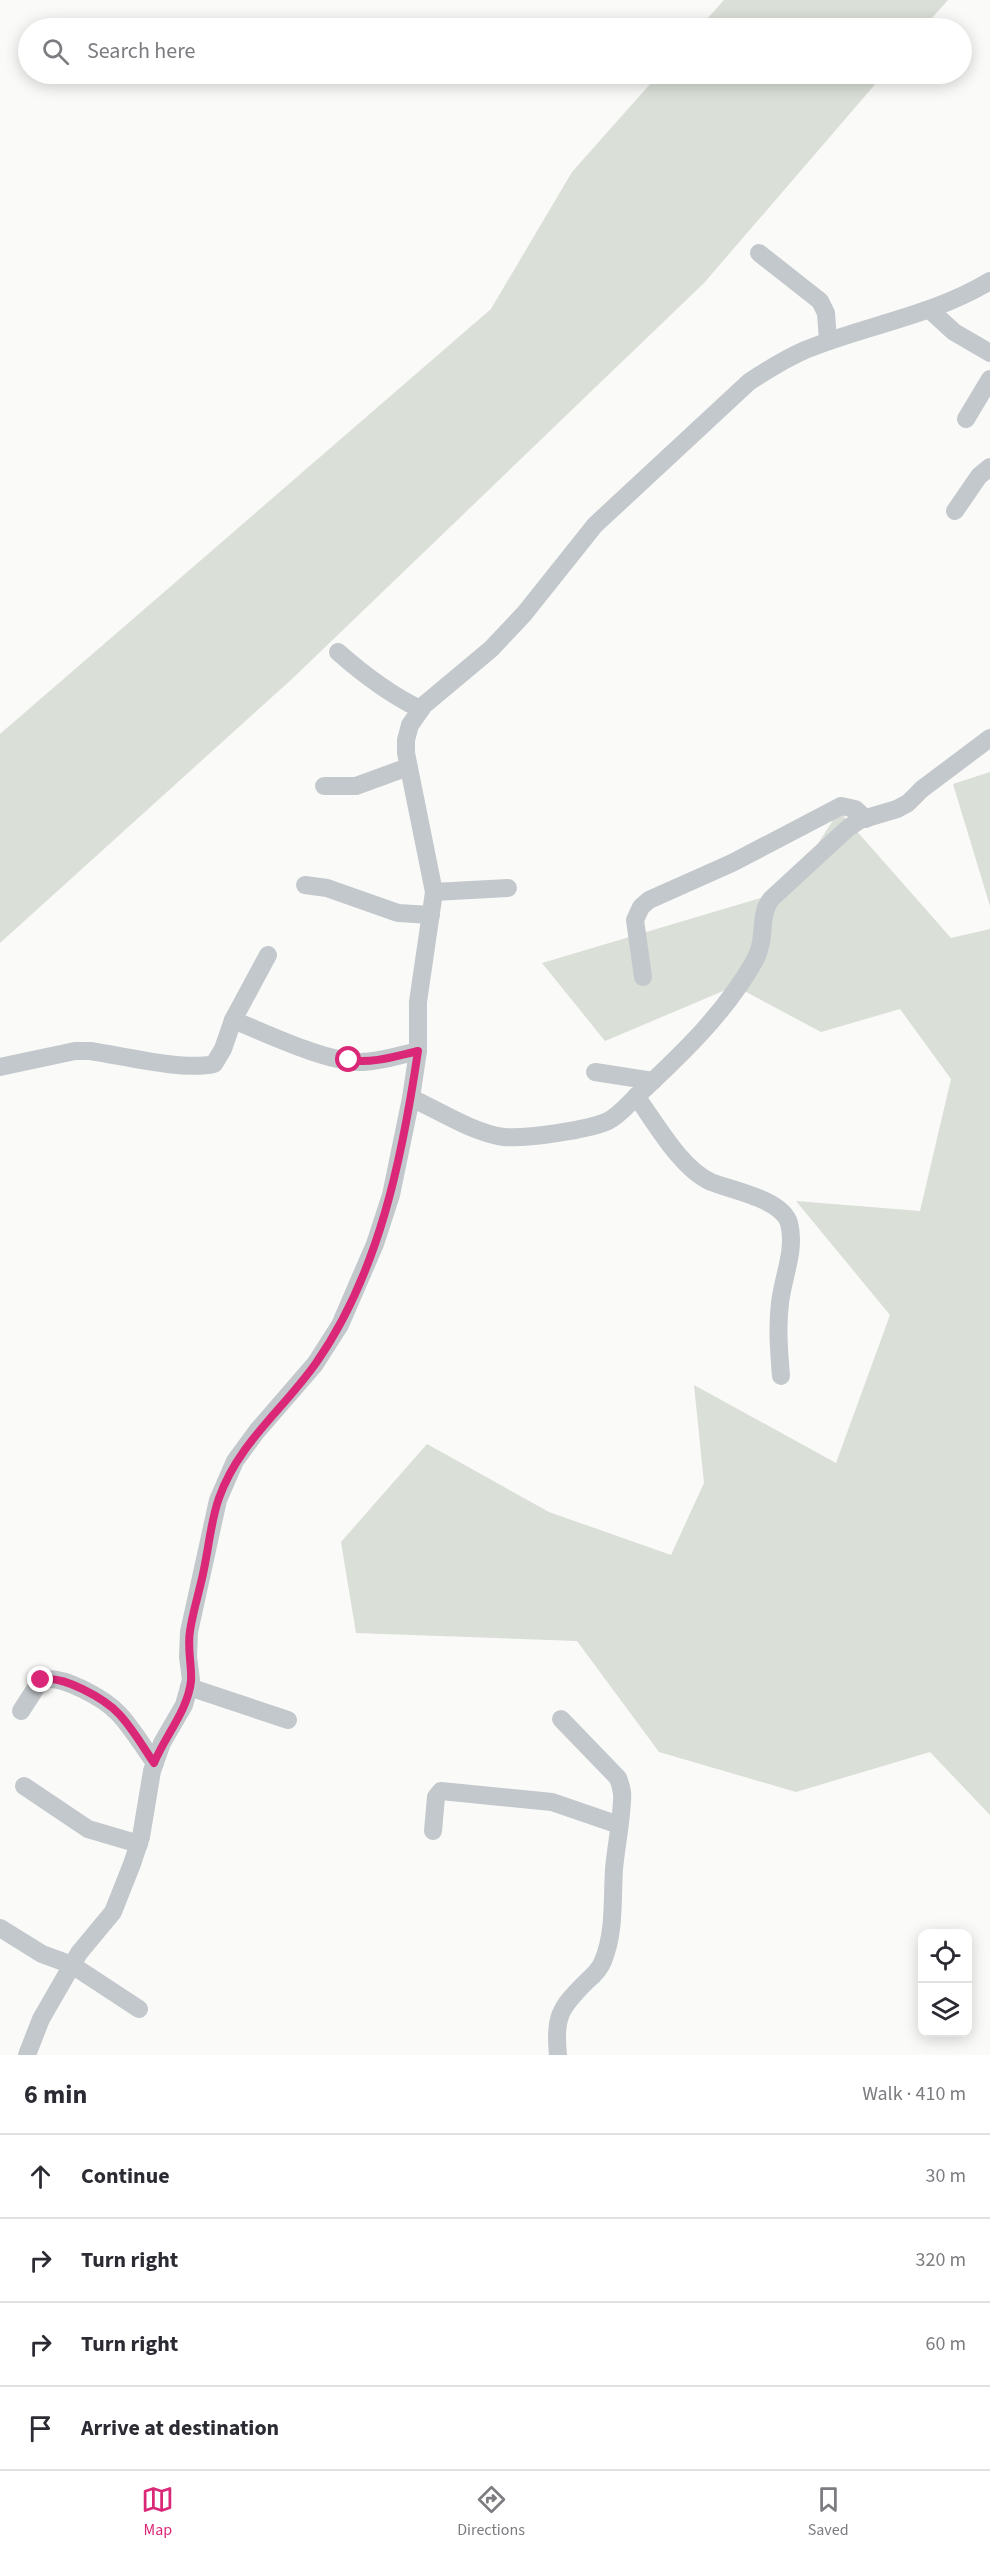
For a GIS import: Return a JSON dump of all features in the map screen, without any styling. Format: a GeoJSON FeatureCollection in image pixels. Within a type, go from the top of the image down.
{"type":"FeatureCollection","features":[{"type":"Feature","properties":{"kind":"street"},"geometry":{"type":"LineString","coordinates":[[759,252],[820,301],[826,313],[828,341]]}},
{"type":"Feature","properties":{"kind":"street"},"geometry":{"type":"LineString","coordinates":[[27,2055],[41,2019],[79,1953],[113,1912],[139,1844],[154,1763],[162,1743],[184,1705],[189,1687],[189,1632],[218,1500],[235,1461],[257,1431],[315,1364],[340,1325],[375,1244],[391,1195],[418,1051],[418,1002],[434,892],[408,767],[406,740],[410,725],[420,709],[491,649],[524,614],[595,525],[749,382],[772,367],[828,341],[930,310],[990,281]]}},
{"type":"Feature","properties":{"kind":"street"},"geometry":{"type":"LineString","coordinates":[[930,310],[954,332],[990,353]]}},
{"type":"Feature","properties":{"kind":"street"},"geometry":{"type":"LineString","coordinates":[[966,419],[990,378]]}},
{"type":"Feature","properties":{"kind":"street"},"geometry":{"type":"LineString","coordinates":[[955,511],[979,476],[990,467]]}},
{"type":"Feature","properties":{"kind":"street"},"geometry":{"type":"LineString","coordinates":[[338,652],[386,690],[420,709]]}},
{"type":"Feature","properties":{"kind":"street"},"geometry":{"type":"LineString","coordinates":[[411,1098],[476,1129],[510,1137],[543,1134],[608,1121],[621,1112],[706,1029],[742,980],[764,938],[764,912],[771,899],[848,828],[908,803],[922,789],[990,738]]}},
{"type":"Feature","properties":{"kind":"street"},"geometry":{"type":"LineString","coordinates":[[324,786],[356,786],[408,767]]}},
{"type":"Feature","properties":{"kind":"street"},"geometry":{"type":"LineString","coordinates":[[643,977],[634,920],[641,906],[649,900],[732,863],[841,806],[855,809],[866,819]]}},
{"type":"Feature","properties":{"kind":"street"},"geometry":{"type":"LineString","coordinates":[[305,885],[327,888],[398,913],[431,915]]}},
{"type":"Feature","properties":{"kind":"street"},"geometry":{"type":"LineString","coordinates":[[434,892],[508,888]]}},
{"type":"Feature","properties":{"kind":"street"},"geometry":{"type":"LineString","coordinates":[[0,1067],[75,1050],[90,1050],[203,1066],[214,1064],[223,1049],[233,1020],[268,955]]}},
{"type":"Feature","properties":{"kind":"street"},"geometry":{"type":"LineString","coordinates":[[233,1020],[308,1049],[360,1062],[381,1060],[418,1051]]}},
{"type":"Feature","properties":{"kind":"street"},"geometry":{"type":"LineString","coordinates":[[595,1072],[653,1081]]}},
{"type":"Feature","properties":{"kind":"street"},"geometry":{"type":"LineString","coordinates":[[636,1096],[671,1146],[701,1177],[752,1196],[785,1213],[789,1222],[792,1250],[782,1286],[777,1328],[781,1376]]}},
{"type":"Feature","properties":{"kind":"street"},"geometry":{"type":"LineString","coordinates":[[21,1711],[41,1680],[57,1679],[75,1686],[106,1703],[118,1713],[154,1763]]}},
{"type":"Feature","properties":{"kind":"street"},"geometry":{"type":"LineString","coordinates":[[189,1687],[288,1720]]}},
{"type":"Feature","properties":{"kind":"street"},"geometry":{"type":"LineString","coordinates":[[558,2055],[557,2025],[561,2011],[569,1998],[595,1974],[603,1962],[610,1934],[622,1802],[622,1788],[618,1778],[561,1719]]}},
{"type":"Feature","properties":{"kind":"street"},"geometry":{"type":"LineString","coordinates":[[24,1786],[88,1829],[139,1844]]}},
{"type":"Feature","properties":{"kind":"street"},"geometry":{"type":"LineString","coordinates":[[433,1831],[436,1797],[441,1791],[552,1802],[619,1825]]}},
{"type":"Feature","properties":{"kind":"street"},"geometry":{"type":"LineString","coordinates":[[0,1928],[42,1954],[72,1965],[139,2009]]}},
{"type":"Feature","properties":{"kind":"shaded area"},"geometry":{"type":"Polygon","coordinates":[[[724,0],[948,0],[932,18],[708,18],[724,0]]]}},
{"type":"Feature","properties":{"kind":"shaded area"},"geometry":{"type":"Polygon","coordinates":[[[650,84],[875,84],[704,283],[293,678],[0,943],[0,734],[491,309],[572,172],[650,84]]]}},
{"type":"Feature","properties":{"kind":"shaded area"},"geometry":{"type":"Polygon","coordinates":[[[990,772],[990,906],[953,784],[990,772]]]}},
{"type":"Feature","properties":{"kind":"shaded area"},"geometry":{"type":"Polygon","coordinates":[[[839,811],[951,938],[990,929],[990,1815],[930,1752],[796,1792],[659,1752],[577,1641],[356,1633],[341,1542],[427,1444],[549,1512],[671,1555],[704,1483],[694,1385],[836,1463],[890,1315],[796,1201],[920,1211],[951,1079],[900,1009],[821,1032],[735,986],[605,1041],[542,963],[788,890],[839,811]]]}},
{"type":"Feature","properties":{"kind":"route"},"geometry":{"type":"LineString","coordinates":[[41,1680],[57,1679],[106,1703],[127,1723],[154,1763],[162,1743],[184,1705],[191,1680],[188,1657],[189,1632],[218,1500],[235,1461],[257,1431],[288,1398],[315,1364],[340,1325],[375,1244],[391,1195],[418,1051],[381,1060],[360,1062],[349,1060]]}}]}
